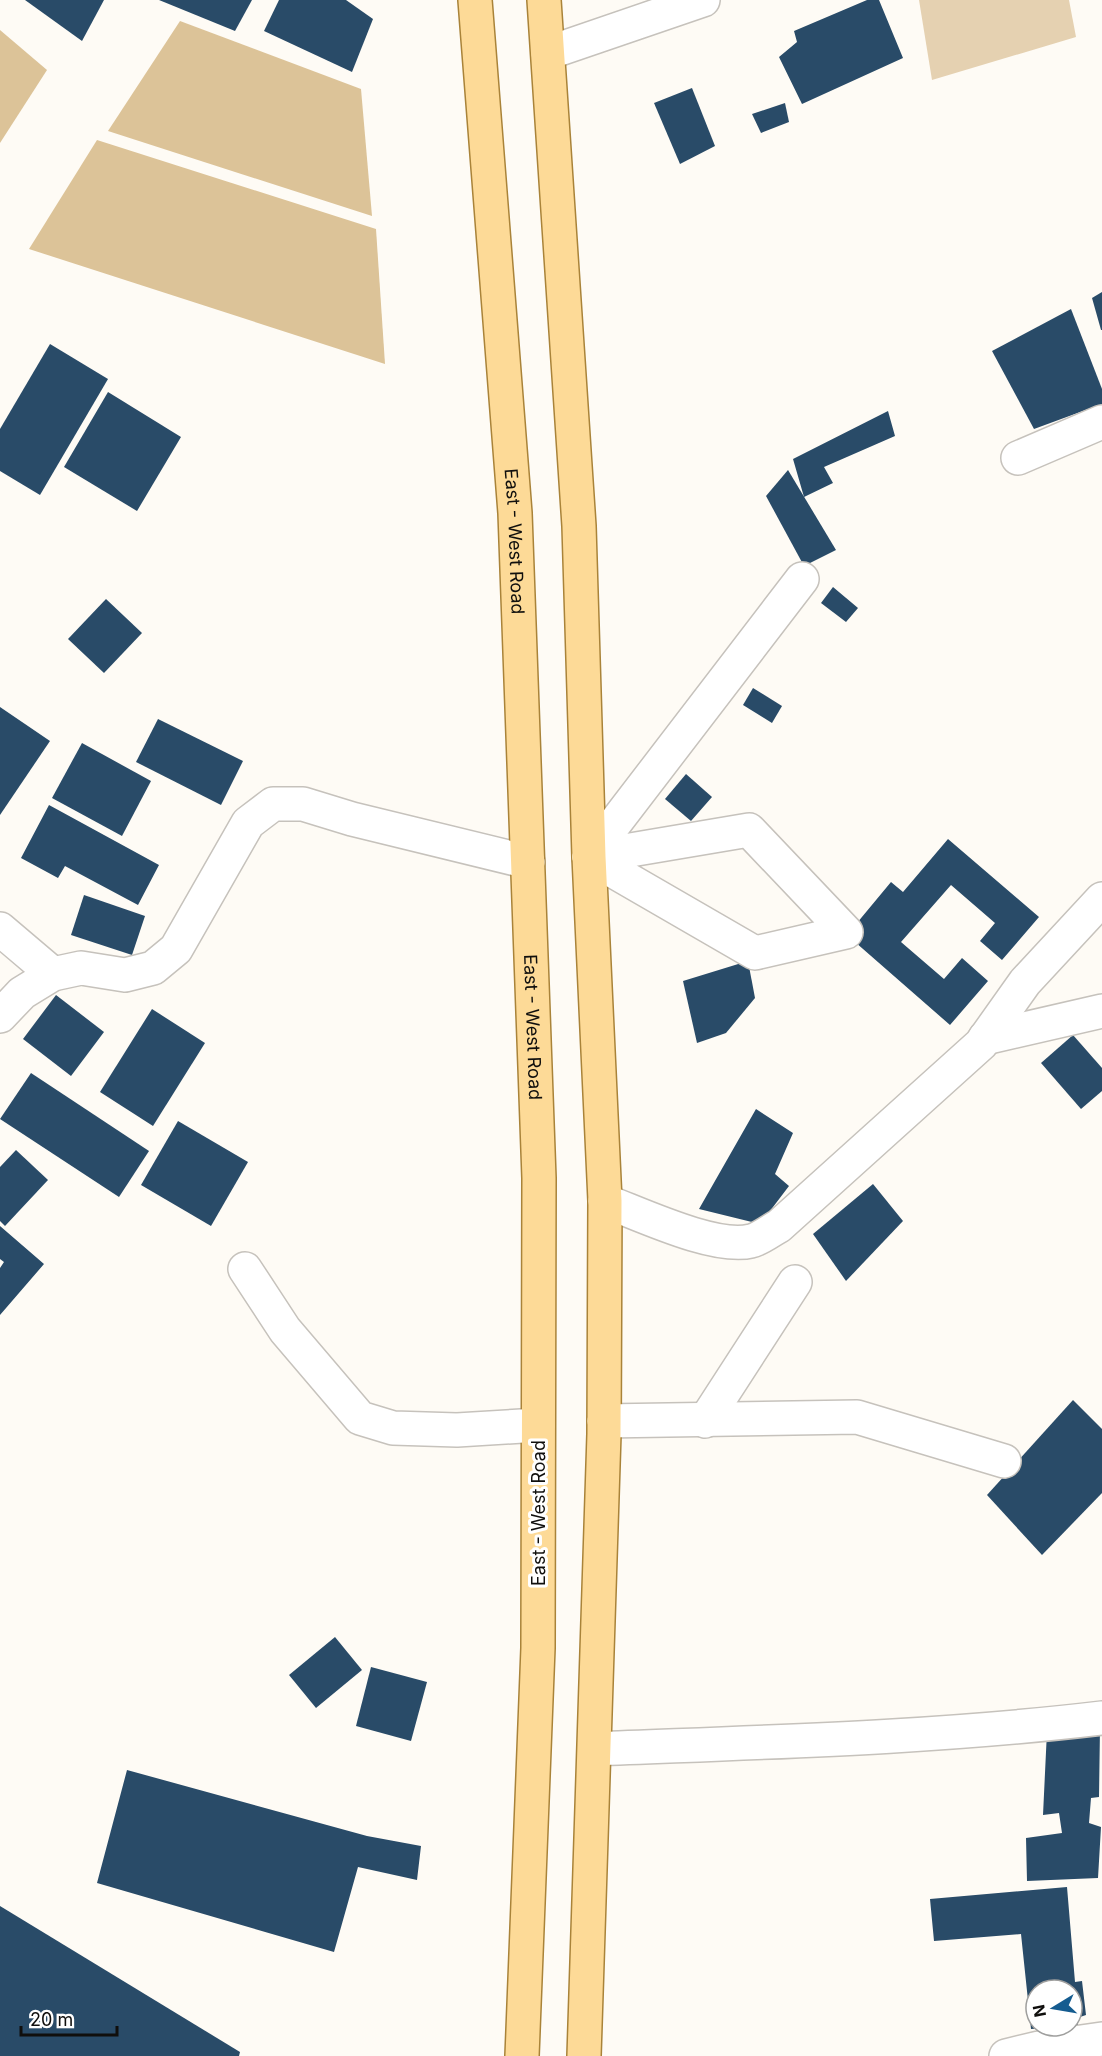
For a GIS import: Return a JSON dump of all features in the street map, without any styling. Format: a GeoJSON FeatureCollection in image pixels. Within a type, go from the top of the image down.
{"type":"FeatureCollection","features":[{"type":"Feature","properties":{"kind":"main road","name":"East - West Road"},"geometry":{"type":"LineString","coordinates":[[475,0],[515,513],[539,1178],[538,1648],[522,2056]]}},
{"type":"Feature","properties":{"kind":"main road"},"geometry":{"type":"LineString","coordinates":[[544,0],[579,526],[589,856],[605,1201],[604,1421],[584,2056]]}},
{"type":"Feature","properties":{"kind":"street"},"geometry":{"type":"LineString","coordinates":[[548,53],[703,0]]}},
{"type":"Feature","properties":{"kind":"street"},"geometry":{"type":"LineString","coordinates":[[1018,458],[1102,422]]}},
{"type":"Feature","properties":{"kind":"street"},"geometry":{"type":"LineString","coordinates":[[589,856],[802,579]]}},
{"type":"Feature","properties":{"kind":"street"},"geometry":{"type":"LineString","coordinates":[[0,1016],[22,993],[53,974],[81,968],[125,975],[153,968],[176,949],[248,823],[273,804],[303,804],[352,819],[528,862]]}},
{"type":"Feature","properties":{"kind":"street"},"geometry":{"type":"LineString","coordinates":[[749,830],[846,932],[755,953],[589,856],[749,830]]}},
{"type":"Feature","properties":{"kind":"street"},"geometry":{"type":"LineString","coordinates":[[605,1201],[700,1236],[731,1243],[752,1241],[779,1226],[981,1044],[1025,982],[1102,899]]}},
{"type":"Feature","properties":{"kind":"street"},"geometry":{"type":"LineString","coordinates":[[0,929],[53,974]]}},
{"type":"Feature","properties":{"kind":"street"},"geometry":{"type":"LineString","coordinates":[[985,1038],[1102,1011]]}},
{"type":"Feature","properties":{"kind":"street"},"geometry":{"type":"LineString","coordinates":[[245,1269],[285,1330],[360,1418],[393,1428],[457,1430],[538,1425]]}},
{"type":"Feature","properties":{"kind":"street"},"geometry":{"type":"LineString","coordinates":[[705,1421],[795,1282]]}},
{"type":"Feature","properties":{"kind":"street"},"geometry":{"type":"LineString","coordinates":[[604,1421],[857,1417],[1004,1461]]}},
{"type":"Feature","properties":{"kind":"street"},"geometry":{"type":"LineString","coordinates":[[595,1749],[845,1738],[1032,1726],[1102,1718]]}},
{"type":"Feature","properties":{"kind":"street"},"geometry":{"type":"LineString","coordinates":[[1006,2056],[1039,2048],[1102,2039]]}},
{"type":"Feature","properties":{"kind":"shaded area"},"geometry":{"type":"Polygon","coordinates":[[[919,0],[1069,0],[1076,37],[932,80],[919,0]]]}},
{"type":"Feature","properties":{"kind":"shaded area"},"geometry":{"type":"Polygon","coordinates":[[[180,21],[361,89],[372,216],[108,131],[180,21]]]}},
{"type":"Feature","properties":{"kind":"shaded area"},"geometry":{"type":"Polygon","coordinates":[[[0,30],[47,70],[0,143],[0,30]]]}},
{"type":"Feature","properties":{"kind":"shaded area"},"geometry":{"type":"Polygon","coordinates":[[[97,140],[376,229],[385,364],[29,249],[97,140]]]}},
{"type":"Feature","properties":{"kind":"building"},"geometry":{"type":"Polygon","coordinates":[[[25,0],[104,0],[82,41],[25,0]]]}},
{"type":"Feature","properties":{"kind":"building"},"geometry":{"type":"Polygon","coordinates":[[[159,0],[252,0],[235,31],[159,0]]]}},
{"type":"Feature","properties":{"kind":"building"},"geometry":{"type":"Polygon","coordinates":[[[279,0],[346,0],[373,19],[352,72],[264,31],[279,0]]]}},
{"type":"Feature","properties":{"kind":"building"},"geometry":{"type":"Polygon","coordinates":[[[867,0],[879,0],[903,58],[802,104],[779,57],[797,42],[794,31],[867,0]]]}},
{"type":"Feature","properties":{"kind":"building"},"geometry":{"type":"Polygon","coordinates":[[[692,88],[715,146],[680,164],[654,103],[692,88]]]}},
{"type":"Feature","properties":{"kind":"building"},"geometry":{"type":"Polygon","coordinates":[[[785,103],[789,122],[761,133],[752,114],[785,103]]]}},
{"type":"Feature","properties":{"kind":"building"},"geometry":{"type":"Polygon","coordinates":[[[1102,292],[1102,330],[1101,330],[1092,298],[1102,292]]]}},
{"type":"Feature","properties":{"kind":"building"},"geometry":{"type":"Polygon","coordinates":[[[1071,309],[1102,389],[1102,404],[1034,429],[992,351],[1071,309]]]}},
{"type":"Feature","properties":{"kind":"building"},"geometry":{"type":"Polygon","coordinates":[[[50,344],[108,379],[40,495],[0,471],[0,429],[50,344]]]}},
{"type":"Feature","properties":{"kind":"building"},"geometry":{"type":"Polygon","coordinates":[[[108,392],[181,437],[137,511],[64,467],[108,392]]]}},
{"type":"Feature","properties":{"kind":"building"},"geometry":{"type":"Polygon","coordinates":[[[888,411],[895,436],[824,467],[833,483],[804,497],[793,459],[888,411]]]}},
{"type":"Feature","properties":{"kind":"building"},"geometry":{"type":"Polygon","coordinates":[[[788,470],[836,550],[804,566],[766,496],[788,470]]]}},
{"type":"Feature","properties":{"kind":"building"},"geometry":{"type":"Polygon","coordinates":[[[833,587],[858,608],[846,622],[821,603],[833,587]]]}},
{"type":"Feature","properties":{"kind":"building"},"geometry":{"type":"Polygon","coordinates":[[[106,599],[142,633],[104,673],[68,639],[106,599]]]}},
{"type":"Feature","properties":{"kind":"building"},"geometry":{"type":"Polygon","coordinates":[[[753,688],[782,706],[772,723],[743,705],[753,688]]]}},
{"type":"Feature","properties":{"kind":"building"},"geometry":{"type":"Polygon","coordinates":[[[0,707],[50,741],[0,815],[0,707]]]}},
{"type":"Feature","properties":{"kind":"building"},"geometry":{"type":"Polygon","coordinates":[[[158,719],[243,761],[221,805],[136,762],[158,719]]]}},
{"type":"Feature","properties":{"kind":"building"},"geometry":{"type":"Polygon","coordinates":[[[82,743],[151,781],[122,836],[52,798],[82,743]]]}},
{"type":"Feature","properties":{"kind":"building"},"geometry":{"type":"Polygon","coordinates":[[[686,774],[712,797],[691,821],[665,799],[686,774]]]}},
{"type":"Feature","properties":{"kind":"building"},"geometry":{"type":"Polygon","coordinates":[[[49,805],[159,865],[138,905],[65,866],[58,878],[21,858],[49,805]]]}},
{"type":"Feature","properties":{"kind":"building"},"geometry":{"type":"Polygon","coordinates":[[[948,839],[1039,917],[1002,960],[980,941],[995,923],[951,885],[901,942],[944,979],[962,958],[988,981],[950,1025],[847,935],[891,882],[903,892],[948,839]]]}},
{"type":"Feature","properties":{"kind":"building"},"geometry":{"type":"Polygon","coordinates":[[[84,895],[145,916],[132,955],[71,935],[84,895]]]}},
{"type":"Feature","properties":{"kind":"building"},"geometry":{"type":"Polygon","coordinates":[[[748,961],[755,998],[726,1033],[697,1043],[683,981],[748,961]]]}},
{"type":"Feature","properties":{"kind":"building"},"geometry":{"type":"Polygon","coordinates":[[[56,995],[104,1032],[71,1076],[23,1039],[56,995]]]}},
{"type":"Feature","properties":{"kind":"building"},"geometry":{"type":"Polygon","coordinates":[[[152,1009],[205,1043],[153,1126],[100,1092],[152,1009]]]}},
{"type":"Feature","properties":{"kind":"building"},"geometry":{"type":"Polygon","coordinates":[[[1073,1035],[1102,1068],[1102,1091],[1081,1109],[1041,1063],[1073,1035]]]}},
{"type":"Feature","properties":{"kind":"building"},"geometry":{"type":"Polygon","coordinates":[[[31,1073],[149,1151],[119,1197],[0,1119],[31,1073]]]}},
{"type":"Feature","properties":{"kind":"building"},"geometry":{"type":"Polygon","coordinates":[[[756,1109],[793,1133],[775,1174],[789,1186],[760,1224],[699,1209],[756,1109]]]}},
{"type":"Feature","properties":{"kind":"building"},"geometry":{"type":"Polygon","coordinates":[[[178,1121],[248,1162],[211,1226],[141,1185],[178,1121]]]}},
{"type":"Feature","properties":{"kind":"building"},"geometry":{"type":"Polygon","coordinates":[[[16,1150],[48,1180],[5,1226],[0,1221],[0,1167],[16,1150]]]}},
{"type":"Feature","properties":{"kind":"building"},"geometry":{"type":"Polygon","coordinates":[[[873,1184],[903,1221],[846,1281],[813,1234],[873,1184]]]}},
{"type":"Feature","properties":{"kind":"building"},"geometry":{"type":"Polygon","coordinates":[[[0,1226],[44,1264],[0,1315],[0,1268],[4,1262],[0,1259],[0,1226]]]}},
{"type":"Feature","properties":{"kind":"building"},"geometry":{"type":"Polygon","coordinates":[[[1073,1400],[1102,1429],[1102,1493],[1042,1555],[987,1495],[1073,1400]]]}},
{"type":"Feature","properties":{"kind":"building"},"geometry":{"type":"Polygon","coordinates":[[[335,1637],[362,1670],[316,1708],[289,1675],[335,1637]]]}},
{"type":"Feature","properties":{"kind":"building"},"geometry":{"type":"Polygon","coordinates":[[[371,1667],[427,1682],[411,1741],[356,1726],[371,1667]]]}},
{"type":"Feature","properties":{"kind":"building"},"geometry":{"type":"Polygon","coordinates":[[[1100,1728],[1099,1797],[1091,1798],[1089,1823],[1101,1827],[1098,1878],[1027,1881],[1026,1838],[1062,1833],[1059,1813],[1043,1815],[1047,1731],[1100,1728]]]}},
{"type":"Feature","properties":{"kind":"building"},"geometry":{"type":"Polygon","coordinates":[[[127,1770],[367,1836],[421,1846],[417,1880],[358,1867],[334,1952],[97,1883],[127,1770]]]}},
{"type":"Feature","properties":{"kind":"building"},"geometry":{"type":"Polygon","coordinates":[[[1067,1887],[1075,1978],[1026,1978],[1021,1934],[934,1941],[930,1899],[1067,1887]]]}},
{"type":"Feature","properties":{"kind":"building"},"geometry":{"type":"Polygon","coordinates":[[[0,1906],[240,2052],[239,2056],[0,2056],[0,1906]]]}}]}
